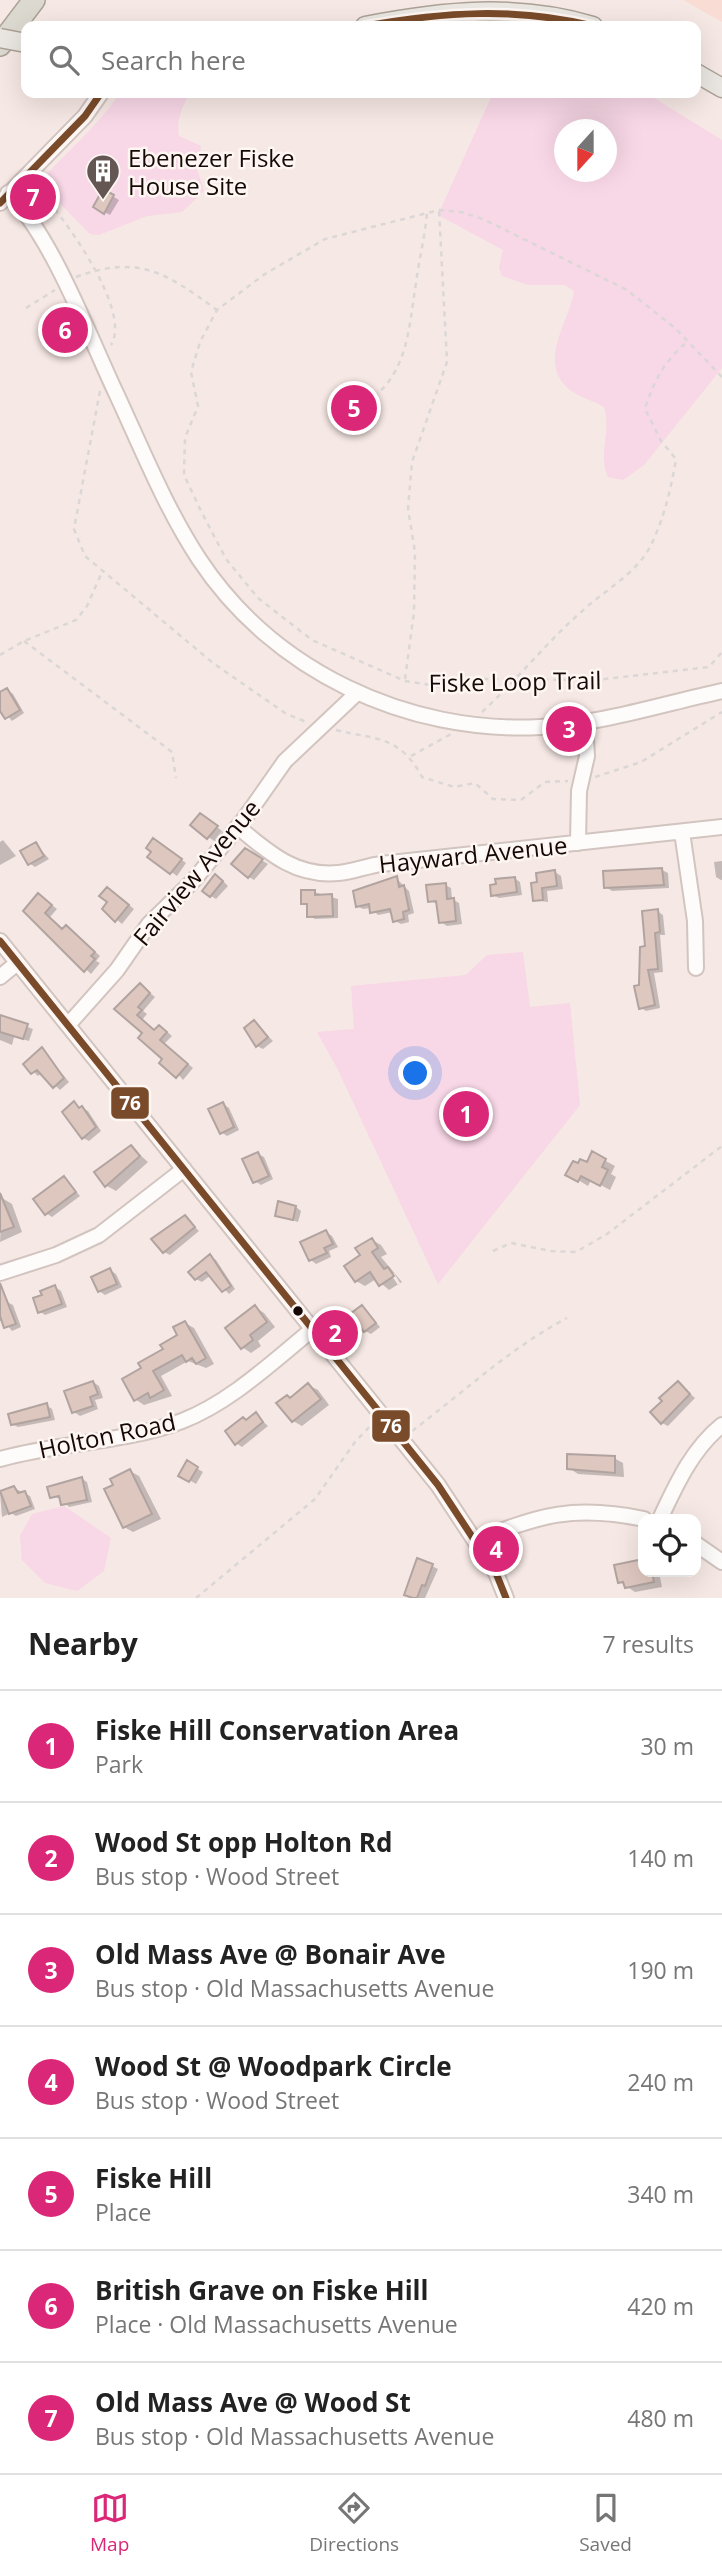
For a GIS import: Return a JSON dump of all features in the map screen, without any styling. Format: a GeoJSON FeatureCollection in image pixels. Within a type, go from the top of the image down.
{"type":"FeatureCollection","features":[{"type":"Feature","properties":{"kind":"highway"},"geometry":{"type":"LineString","coordinates":[[0,45],[34,0]]}},
{"type":"Feature","properties":{"kind":"main road"},"geometry":{"type":"LineString","coordinates":[[401,21],[479,10],[541,14],[571,21]]}},
{"type":"Feature","properties":{"kind":"main road"},"geometry":{"type":"LineString","coordinates":[[0,38],[21,42]]}},
{"type":"Feature","properties":{"kind":"main road"},"geometry":{"type":"LineString","coordinates":[[701,76],[722,88]]}},
{"type":"Feature","properties":{"kind":"street"},"geometry":{"type":"LineString","coordinates":[[98,98],[85,116],[4,198],[25,212],[41,238],[160,488],[199,559],[237,607],[273,640],[307,665],[357,692],[403,711],[457,724],[528,727],[585,722],[722,691]]}},
{"type":"Feature","properties":{"kind":"street","name":"Fairview Avenue"},"geometry":{"type":"LineString","coordinates":[[68,1026],[117,970],[149,924],[190,885],[238,827],[289,757],[357,692]]}},
{"type":"Feature","properties":{"kind":"street"},"geometry":{"type":"LineString","coordinates":[[578,843],[579,791],[587,756],[585,722]]}},
{"type":"Feature","properties":{"kind":"street","name":"Hayward Avenue"},"geometry":{"type":"LineString","coordinates":[[238,827],[285,864],[327,873],[372,865],[722,827]]}},
{"type":"Feature","properties":{"kind":"street"},"geometry":{"type":"LineString","coordinates":[[682,832],[695,921],[696,968]]}},
{"type":"Feature","properties":{"kind":"street"},"geometry":{"type":"LineString","coordinates":[[0,941],[438,1485],[476,1541],[506,1598]]}},
{"type":"Feature","properties":{"kind":"street"},"geometry":{"type":"LineString","coordinates":[[0,977],[18,963]]}},
{"type":"Feature","properties":{"kind":"street"},"geometry":{"type":"LineString","coordinates":[[0,1273],[56,1255],[99,1235],[184,1170]]}},
{"type":"Feature","properties":{"kind":"street","name":"Holton Road"},"geometry":{"type":"LineString","coordinates":[[0,1459],[136,1435],[182,1421],[209,1409],[237,1390],[313,1329]]}},
{"type":"Feature","properties":{"kind":"street"},"geometry":{"type":"LineString","coordinates":[[662,1514],[696,1452],[722,1425]]}},
{"type":"Feature","properties":{"kind":"street"},"geometry":{"type":"LineString","coordinates":[[476,1541],[521,1522],[564,1513],[604,1511],[638,1518]]}},
{"type":"Feature","properties":{"kind":"street"},"geometry":{"type":"LineString","coordinates":[[701,1547],[722,1562]]}},
{"type":"Feature","properties":{"kind":"path"},"geometry":{"type":"LineString","coordinates":[[31,181],[70,231],[111,304],[115,328],[112,343],[106,350]]}},
{"type":"Feature","properties":{"kind":"path"},"geometry":{"type":"LineString","coordinates":[[405,681],[414,612],[415,552],[408,509],[412,462],[447,362],[439,211]]}},
{"type":"Feature","properties":{"kind":"path","name":"Fiske Loop Trail"},"geometry":{"type":"LineString","coordinates":[[722,377],[665,319],[627,290],[483,219],[461,212],[427,213],[325,239],[265,274],[217,310],[200,342],[191,372],[198,406],[185,438],[184,475],[226,559],[258,598],[312,640],[405,681],[443,687],[475,679],[596,680],[709,667],[722,652]]}},
{"type":"Feature","properties":{"kind":"path"},"geometry":{"type":"LineString","coordinates":[[357,408],[376,398],[405,353],[414,314],[427,213]]}},
{"type":"Feature","properties":{"kind":"path"},"geometry":{"type":"LineString","coordinates":[[74,278],[120,265],[143,269],[190,290],[217,310]]}},
{"type":"Feature","properties":{"kind":"path"},"geometry":{"type":"LineString","coordinates":[[26,308],[55,290]]}},
{"type":"Feature","properties":{"kind":"path"},"geometry":{"type":"LineString","coordinates":[[517,680],[536,654],[619,581],[649,550],[667,500],[676,459],[661,441],[645,409],[650,390],[669,357],[687,342]]}},
{"type":"Feature","properties":{"kind":"path"},"geometry":{"type":"LineString","coordinates":[[0,655],[23,641],[76,620],[87,606],[102,572]]}},
{"type":"Feature","properties":{"kind":"path"},"geometry":{"type":"LineString","coordinates":[[23,641],[172,752],[176,778]]}},
{"type":"Feature","properties":{"kind":"path"},"geometry":{"type":"LineString","coordinates":[[493,1251],[511,1243],[551,1251],[576,1252],[607,1234],[722,1146]]}},
{"type":"Feature","properties":{"kind":"path"},"geometry":{"type":"LineString","coordinates":[[401,1439],[513,1350],[567,1318]]}},
{"type":"Feature","properties":{"kind":"path"},"geometry":{"type":"LineString","coordinates":[[196,1598],[315,1499],[355,1442],[382,1415]]}},
{"type":"Feature","properties":{"kind":"shaded area"},"geometry":{"type":"Polygon","coordinates":[[[683,0],[722,0],[722,22],[683,0]]]}},
{"type":"Feature","properties":{"kind":"shaded area"},"geometry":{"type":"Polygon","coordinates":[[[116,98],[187,98],[180,113],[179,136],[201,146],[197,169],[204,191],[182,212],[147,216],[99,235],[90,234],[39,182],[116,98]]]}},
{"type":"Feature","properties":{"kind":"shaded area"},"geometry":{"type":"Polygon","coordinates":[[[491,98],[654,98],[722,140],[722,368],[644,465],[623,480],[608,477],[605,468],[604,407],[570,390],[560,379],[556,367],[558,341],[574,291],[565,285],[528,285],[502,276],[499,267],[503,250],[438,215],[491,98]]]}},
{"type":"Feature","properties":{"kind":"shaded area"},"geometry":{"type":"Polygon","coordinates":[[[523,952],[530,1007],[570,1003],[580,1105],[438,1284],[338,1070],[317,1032],[354,1029],[351,986],[466,975],[487,955],[523,952]]]}},
{"type":"Feature","properties":{"kind":"shaded area"},"geometry":{"type":"Polygon","coordinates":[[[64,1506],[111,1538],[104,1571],[77,1591],[45,1583],[22,1560],[20,1536],[32,1514],[64,1506]]]}},
{"type":"Feature","properties":{"kind":"building","name":"Ebenezer Fiske House Site"},"geometry":{"type":"Polygon","coordinates":[[[103,189],[114,195],[104,214],[93,207],[103,189]]]}},
{"type":"Feature","properties":{"kind":"building"},"geometry":{"type":"Polygon","coordinates":[[[7,688],[20,710],[5,719],[0,711],[0,692],[7,688]]]}},
{"type":"Feature","properties":{"kind":"building"},"geometry":{"type":"Polygon","coordinates":[[[200,813],[218,826],[207,839],[190,825],[200,813]]]}},
{"type":"Feature","properties":{"kind":"building"},"geometry":{"type":"Polygon","coordinates":[[[153,838],[182,859],[170,874],[147,857],[151,852],[146,848],[153,838]]]}},
{"type":"Feature","properties":{"kind":"building"},"geometry":{"type":"Polygon","coordinates":[[[36,842],[44,856],[28,865],[20,851],[36,842]]]}},
{"type":"Feature","properties":{"kind":"building"},"geometry":{"type":"Polygon","coordinates":[[[245,848],[263,859],[248,878],[231,864],[245,848]]]}},
{"type":"Feature","properties":{"kind":"building"},"geometry":{"type":"Polygon","coordinates":[[[662,868],[664,885],[604,888],[603,871],[662,868]]]}},
{"type":"Feature","properties":{"kind":"building"},"geometry":{"type":"Polygon","coordinates":[[[555,870],[557,886],[542,888],[543,900],[533,901],[531,883],[537,882],[536,873],[555,870]]]}},
{"type":"Feature","properties":{"kind":"building"},"geometry":{"type":"Polygon","coordinates":[[[215,874],[223,881],[210,897],[202,891],[215,874]]]}},
{"type":"Feature","properties":{"kind":"building"},"geometry":{"type":"Polygon","coordinates":[[[397,876],[399,887],[404,885],[409,910],[403,912],[404,919],[393,922],[390,909],[370,913],[369,904],[356,907],[353,891],[397,876]]]}},
{"type":"Feature","properties":{"kind":"building"},"geometry":{"type":"Polygon","coordinates":[[[515,877],[517,892],[491,896],[490,885],[496,884],[495,879],[515,877]]]}},
{"type":"Feature","properties":{"kind":"building"},"geometry":{"type":"Polygon","coordinates":[[[446,883],[447,899],[454,898],[456,921],[439,923],[436,901],[428,902],[426,885],[446,883]]]}},
{"type":"Feature","properties":{"kind":"building"},"geometry":{"type":"Polygon","coordinates":[[[107,887],[129,905],[115,922],[102,909],[107,902],[99,896],[107,887]]]}},
{"type":"Feature","properties":{"kind":"building"},"geometry":{"type":"Polygon","coordinates":[[[301,890],[315,890],[315,895],[332,894],[333,916],[307,917],[307,904],[301,904],[301,890]]]}},
{"type":"Feature","properties":{"kind":"building"},"geometry":{"type":"Polygon","coordinates":[[[38,893],[52,905],[45,913],[62,929],[66,925],[95,952],[91,956],[95,959],[84,972],[23,911],[38,893]]]}},
{"type":"Feature","properties":{"kind":"building"},"geometry":{"type":"Polygon","coordinates":[[[658,909],[660,932],[655,933],[658,969],[648,970],[655,1005],[639,1009],[634,986],[639,985],[640,947],[645,946],[642,911],[658,909]]]}},
{"type":"Feature","properties":{"kind":"building"},"geometry":{"type":"Polygon","coordinates":[[[140,983],[150,993],[138,1007],[142,1010],[137,1015],[154,1030],[159,1025],[167,1032],[160,1040],[188,1064],[176,1078],[159,1063],[162,1059],[138,1038],[142,1033],[114,1009],[140,983]]]}},
{"type":"Feature","properties":{"kind":"building"},"geometry":{"type":"Polygon","coordinates":[[[0,1015],[28,1024],[23,1039],[0,1032],[0,1015]]]}},
{"type":"Feature","properties":{"kind":"building"},"geometry":{"type":"Polygon","coordinates":[[[254,1020],[268,1037],[256,1047],[244,1028],[254,1020]]]}},
{"type":"Feature","properties":{"kind":"building"},"geometry":{"type":"Polygon","coordinates":[[[42,1047],[64,1078],[53,1088],[37,1070],[31,1074],[23,1064],[42,1047]]]}},
{"type":"Feature","properties":{"kind":"building"},"geometry":{"type":"Polygon","coordinates":[[[74,1101],[79,1108],[82,1106],[96,1127],[82,1139],[62,1112],[74,1101]]]}},
{"type":"Feature","properties":{"kind":"building"},"geometry":{"type":"Polygon","coordinates":[[[223,1102],[234,1127],[220,1134],[208,1109],[223,1102]]]}},
{"type":"Feature","properties":{"kind":"building"},"geometry":{"type":"Polygon","coordinates":[[[131,1145],[140,1156],[105,1187],[94,1172],[131,1145]]]}},
{"type":"Feature","properties":{"kind":"building"},"geometry":{"type":"Polygon","coordinates":[[[592,1151],[606,1159],[602,1167],[608,1170],[600,1186],[581,1176],[578,1182],[565,1175],[573,1161],[578,1163],[580,1159],[587,1162],[592,1151]]]}},
{"type":"Feature","properties":{"kind":"building"},"geometry":{"type":"Polygon","coordinates":[[[258,1152],[269,1176],[253,1183],[242,1159],[258,1152]]]}},
{"type":"Feature","properties":{"kind":"building"},"geometry":{"type":"Polygon","coordinates":[[[64,1176],[76,1192],[45,1215],[33,1199],[64,1176]]]}},
{"type":"Feature","properties":{"kind":"building"},"geometry":{"type":"Polygon","coordinates":[[[0,1193],[14,1227],[0,1232],[0,1193]]]}},
{"type":"Feature","properties":{"kind":"building"},"geometry":{"type":"Polygon","coordinates":[[[278,1201],[296,1206],[293,1220],[275,1216],[278,1201]]]}},
{"type":"Feature","properties":{"kind":"building"},"geometry":{"type":"Polygon","coordinates":[[[185,1215],[195,1227],[163,1253],[151,1239],[185,1215]]]}},
{"type":"Feature","properties":{"kind":"building"},"geometry":{"type":"Polygon","coordinates":[[[326,1230],[333,1244],[324,1248],[327,1253],[309,1261],[300,1242],[326,1230]]]}},
{"type":"Feature","properties":{"kind":"building"},"geometry":{"type":"Polygon","coordinates":[[[372,1238],[378,1248],[372,1252],[384,1269],[388,1267],[394,1276],[379,1286],[370,1272],[355,1282],[344,1266],[360,1255],[355,1248],[372,1238]]]}},
{"type":"Feature","properties":{"kind":"building"},"geometry":{"type":"Polygon","coordinates":[[[210,1254],[231,1286],[222,1292],[206,1272],[195,1280],[188,1272],[210,1254]]]}},
{"type":"Feature","properties":{"kind":"building"},"geometry":{"type":"Polygon","coordinates":[[[110,1268],[117,1284],[98,1292],[91,1277],[110,1268]]]}},
{"type":"Feature","properties":{"kind":"building"},"geometry":{"type":"Polygon","coordinates":[[[0,1283],[16,1324],[4,1328],[0,1316],[0,1283]]]}},
{"type":"Feature","properties":{"kind":"building"},"geometry":{"type":"Polygon","coordinates":[[[55,1285],[62,1304],[38,1313],[33,1298],[42,1295],[40,1291],[55,1285]]]}},
{"type":"Feature","properties":{"kind":"building"},"geometry":{"type":"Polygon","coordinates":[[[255,1305],[267,1322],[250,1335],[253,1340],[241,1349],[225,1328],[255,1305]]]}},
{"type":"Feature","properties":{"kind":"building"},"geometry":{"type":"Polygon","coordinates":[[[362,1305],[376,1323],[364,1332],[350,1314],[362,1305]]]}},
{"type":"Feature","properties":{"kind":"building"},"geometry":{"type":"Polygon","coordinates":[[[185,1321],[206,1358],[196,1364],[192,1358],[186,1362],[182,1355],[153,1371],[164,1390],[150,1398],[148,1393],[134,1401],[122,1379],[141,1368],[138,1363],[163,1349],[160,1345],[177,1335],[173,1327],[185,1321]]]}},
{"type":"Feature","properties":{"kind":"building"},"geometry":{"type":"Polygon","coordinates":[[[93,1381],[98,1394],[90,1397],[93,1406],[72,1413],[64,1391],[93,1381]]]}},
{"type":"Feature","properties":{"kind":"building"},"geometry":{"type":"Polygon","coordinates":[[[678,1381],[690,1394],[661,1424],[650,1412],[662,1401],[659,1398],[678,1381]]]}},
{"type":"Feature","properties":{"kind":"building"},"geometry":{"type":"Polygon","coordinates":[[[308,1383],[321,1399],[292,1422],[276,1403],[287,1395],[290,1398],[308,1383]]]}},
{"type":"Feature","properties":{"kind":"building"},"geometry":{"type":"Polygon","coordinates":[[[47,1403],[50,1417],[11,1425],[8,1414],[47,1403]]]}},
{"type":"Feature","properties":{"kind":"building"},"geometry":{"type":"Polygon","coordinates":[[[256,1412],[263,1422],[235,1445],[225,1431],[243,1417],[246,1420],[256,1412]]]}},
{"type":"Feature","properties":{"kind":"building"},"geometry":{"type":"Polygon","coordinates":[[[567,1454],[615,1456],[615,1473],[567,1469],[567,1454]]]}},
{"type":"Feature","properties":{"kind":"building"},"geometry":{"type":"Polygon","coordinates":[[[187,1460],[198,1467],[189,1482],[178,1476],[187,1460]]]}},
{"type":"Feature","properties":{"kind":"building"},"geometry":{"type":"Polygon","coordinates":[[[130,1469],[152,1514],[123,1528],[104,1489],[113,1485],[110,1479],[130,1469]]]}},
{"type":"Feature","properties":{"kind":"building"},"geometry":{"type":"Polygon","coordinates":[[[82,1477],[87,1500],[61,1505],[59,1496],[50,1498],[47,1487],[82,1477]]]}},
{"type":"Feature","properties":{"kind":"building"},"geometry":{"type":"Polygon","coordinates":[[[14,1486],[18,1493],[25,1491],[31,1506],[9,1514],[0,1491],[14,1486]]]}},
{"type":"Feature","properties":{"kind":"building"},"geometry":{"type":"Polygon","coordinates":[[[417,1558],[433,1564],[425,1586],[422,1585],[417,1598],[413,1598],[404,1595],[417,1558]]]}},
{"type":"Feature","properties":{"kind":"building"},"geometry":{"type":"Polygon","coordinates":[[[638,1560],[638,1577],[653,1577],[654,1582],[625,1588],[623,1582],[618,1583],[614,1565],[638,1560]]]}},
{"type":"Feature","properties":{"kind":"transit line","name":"76"},"geometry":{"type":"LineString","coordinates":[[397,21],[479,14],[536,16],[569,21]]}},
{"type":"Feature","properties":{"kind":"transit line","name":"76"},"geometry":{"type":"LineString","coordinates":[[0,203],[85,116],[98,98]]}},
{"type":"Feature","properties":{"kind":"transit line","name":"76"},"geometry":{"type":"LineString","coordinates":[[0,941],[438,1485],[496,1573],[506,1598]]}},
{"type":"Feature","properties":{"kind":"place","name":"Old Mass Ave @ Wood St"},"geometry":{"type":"Point","coordinates":[33,197]}},
{"type":"Feature","properties":{"kind":"place","name":"Ebenezer Fiske House Site"},"geometry":{"type":"Point","coordinates":[103,201]}},
{"type":"Feature","properties":{"kind":"place","name":"British Grave on Fiske Hill"},"geometry":{"type":"Point","coordinates":[65,330]}},
{"type":"Feature","properties":{"kind":"place","name":"Fiske Hill"},"geometry":{"type":"Point","coordinates":[354,408]}},
{"type":"Feature","properties":{"kind":"place","name":"Old Mass Ave @ Bonair Ave"},"geometry":{"type":"Point","coordinates":[569,729]}},
{"type":"Feature","properties":{"kind":"place","name":"Fiske Hill Conservation Area"},"geometry":{"type":"Point","coordinates":[466,1114]}},
{"type":"Feature","properties":{"kind":"place","name":"Wood St opp Holton Rd"},"geometry":{"type":"Point","coordinates":[335,1333]}},
{"type":"Feature","properties":{"kind":"place","name":"Wood St @ Woodpark Circle"},"geometry":{"type":"Point","coordinates":[496,1549]}}]}
